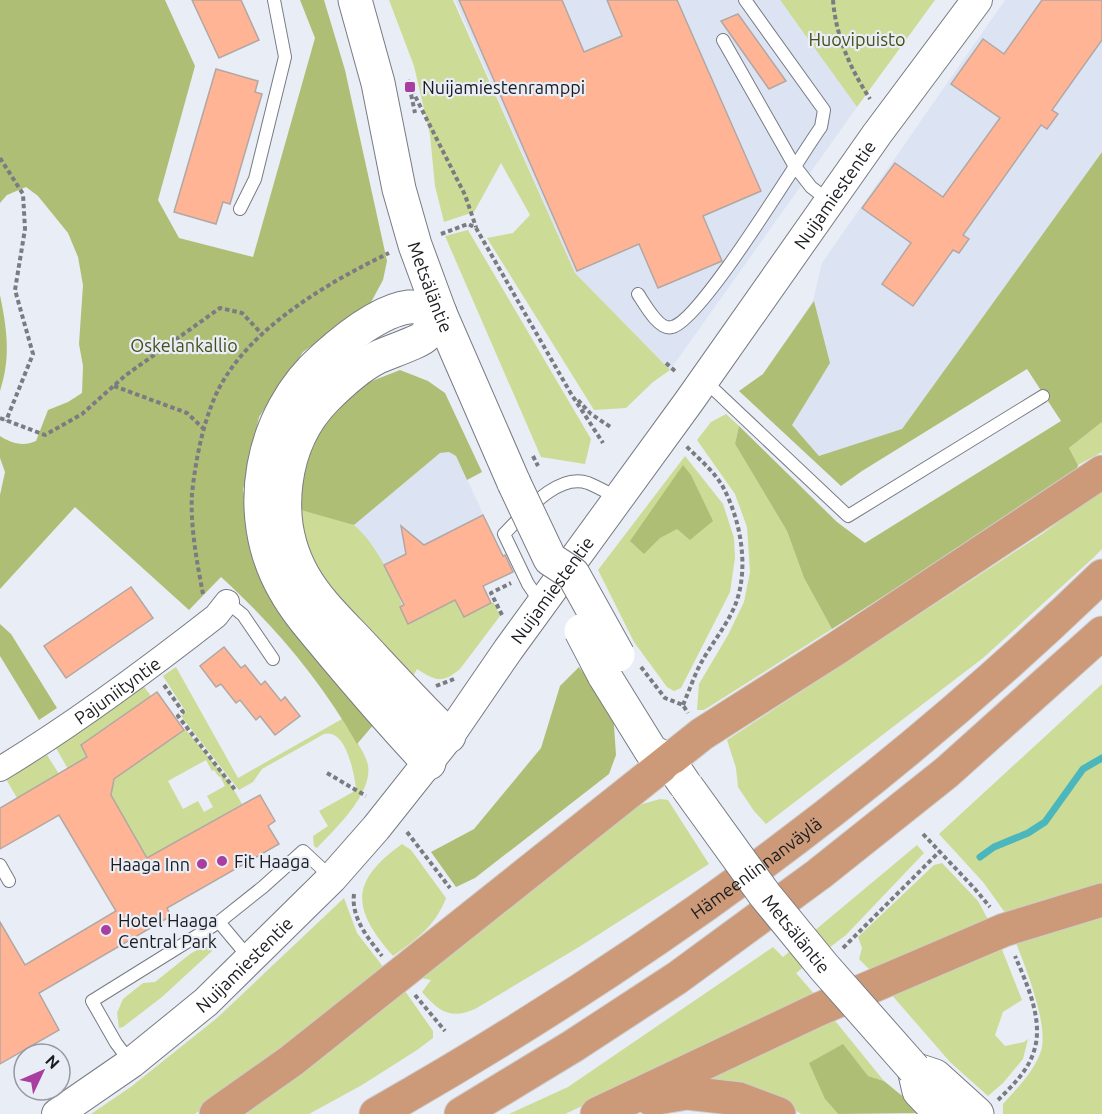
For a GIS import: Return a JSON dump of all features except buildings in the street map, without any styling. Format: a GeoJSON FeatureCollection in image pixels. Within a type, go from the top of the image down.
{"type":"FeatureCollection","features":[{"type":"Feature","properties":{"kind":"highway"},"geometry":{"type":"LineString","coordinates":[[216,1114],[678,774],[702,734],[837,648],[1102,472]]}},
{"type":"Feature","properties":{"kind":"highway","name":"Hämeenlinnanväylä"},"geometry":{"type":"LineString","coordinates":[[376,1114],[464,1064],[561,1004],[649,946],[794,841],[868,784],[937,726],[1063,614],[1102,576]]}},
{"type":"Feature","properties":{"kind":"highway"},"geometry":{"type":"LineString","coordinates":[[461,1114],[573,1046],[677,978],[819,874],[947,772],[1102,633]]}},
{"type":"Feature","properties":{"kind":"highway"},"geometry":{"type":"LineString","coordinates":[[608,1109],[817,1010],[1004,930],[1102,900]]}},
{"type":"Feature","properties":{"kind":"highway"},"geometry":{"type":"LineString","coordinates":[[608,1109],[687,1093],[739,1099],[779,1114]]}},
{"type":"Feature","properties":{"kind":"main road","name":"Metsäläntie"},"geometry":{"type":"LineString","coordinates":[[356,0],[378,83],[399,189],[415,245],[440,313],[514,483],[537,568],[573,574],[621,665],[670,740],[678,774],[765,895],[824,967],[914,1069],[919,1091],[941,1114]]}},
{"type":"Feature","properties":{"kind":"main road"},"geometry":{"type":"LineString","coordinates":[[429,763],[383,713],[296,609],[283,589],[271,563],[262,515],[261,488],[265,458],[272,432],[297,387],[317,364],[343,342],[391,313],[410,307],[440,313],[424,338],[374,359],[348,376],[312,415],[303,429],[290,460],[285,509],[290,542],[296,561],[311,589],[414,702],[449,736]]}},
{"type":"Feature","properties":{"kind":"main road","name":"Metsäläntie"},"geometry":{"type":"LineString","coordinates":[[914,1069],[935,1076],[986,1108]]}},
{"type":"Feature","properties":{"kind":"street","name":"Nuijamiestentie"},"geometry":{"type":"LineString","coordinates":[[57,1114],[130,1063],[206,1002],[332,878],[376,828],[449,736],[877,134],[977,0]]}},
{"type":"Feature","properties":{"kind":"street","name":"Pajuniityntie"},"geometry":{"type":"LineString","coordinates":[[0,769],[112,695],[216,616],[226,602]]}},
{"type":"Feature","properties":{"kind":"lane"},"geometry":{"type":"LineString","coordinates":[[240,209],[255,179],[285,57],[274,0]]}},
{"type":"Feature","properties":{"kind":"lane"},"geometry":{"type":"LineString","coordinates":[[638,294],[664,327],[672,328],[685,320],[733,262],[821,127],[824,110],[745,0]]}},
{"type":"Feature","properties":{"kind":"lane"},"geometry":{"type":"LineString","coordinates":[[723,40],[795,165],[811,187],[830,202]]}},
{"type":"Feature","properties":{"kind":"lane"},"geometry":{"type":"LineString","coordinates":[[704,380],[848,516],[1043,396]]}},
{"type":"Feature","properties":{"kind":"lane"},"geometry":{"type":"LineString","coordinates":[[542,604],[537,568],[500,537],[539,500],[557,486],[569,481],[586,482],[619,498]]}},
{"type":"Feature","properties":{"kind":"lane"},"geometry":{"type":"LineString","coordinates":[[226,602],[243,615],[273,659]]}},
{"type":"Feature","properties":{"kind":"lane"},"geometry":{"type":"LineString","coordinates":[[130,1063],[92,1001],[219,922],[263,887],[303,850],[332,878]]}},
{"type":"Feature","properties":{"kind":"lane"},"geometry":{"type":"LineString","coordinates":[[0,865],[9,881]]}},
{"type":"Feature","properties":{"kind":"lane"},"geometry":{"type":"LineString","coordinates":[[219,922],[251,960]]}},
{"type":"Feature","properties":{"kind":"path"},"geometry":{"type":"LineString","coordinates":[[833,0],[834,19],[846,57],[871,100]]}},
{"type":"Feature","properties":{"kind":"path"},"geometry":{"type":"LineString","coordinates":[[406,76],[465,195],[476,228],[603,443]]}},
{"type":"Feature","properties":{"kind":"path"},"geometry":{"type":"LineString","coordinates":[[410,87],[416,120]]}},
{"type":"Feature","properties":{"kind":"path"},"geometry":{"type":"LineString","coordinates":[[0,158],[23,194],[25,229],[15,290],[33,354],[6,421]]}},
{"type":"Feature","properties":{"kind":"path"},"geometry":{"type":"LineString","coordinates":[[435,226],[438,236],[468,224],[476,228]]}},
{"type":"Feature","properties":{"kind":"path"},"geometry":{"type":"LineString","coordinates":[[0,418],[45,435],[82,414],[114,386],[220,308],[242,312],[262,334]]}},
{"type":"Feature","properties":{"kind":"path"},"geometry":{"type":"LineString","coordinates":[[666,363],[676,372]]}},
{"type":"Feature","properties":{"kind":"path"},"geometry":{"type":"LineString","coordinates":[[114,386],[187,412],[204,430]]}},
{"type":"Feature","properties":{"kind":"path"},"geometry":{"type":"LineString","coordinates":[[573,395],[591,414],[612,428]]}},
{"type":"Feature","properties":{"kind":"path"},"geometry":{"type":"LineString","coordinates":[[683,705],[700,664],[735,605],[742,582],[743,555],[731,507],[722,486],[685,445]]}},
{"type":"Feature","properties":{"kind":"path"},"geometry":{"type":"LineString","coordinates":[[529,446],[533,456]]}},
{"type":"Feature","properties":{"kind":"path"},"geometry":{"type":"LineString","coordinates":[[504,618],[491,593],[537,568]]}},
{"type":"Feature","properties":{"kind":"path"},"geometry":{"type":"LineString","coordinates":[[621,665],[665,698]]}},
{"type":"Feature","properties":{"kind":"path"},"geometry":{"type":"LineString","coordinates":[[164,686],[183,712],[178,716],[237,791]]}},
{"type":"Feature","properties":{"kind":"path"},"geometry":{"type":"LineString","coordinates":[[327,772],[366,796]]}},
{"type":"Feature","properties":{"kind":"path"},"geometry":{"type":"LineString","coordinates":[[404,828],[450,888]]}},
{"type":"Feature","properties":{"kind":"path"},"geometry":{"type":"LineString","coordinates":[[923,834],[985,901],[1004,930],[1034,1010],[1037,1039],[1028,1065],[1019,1078],[986,1108]]}},
{"type":"Feature","properties":{"kind":"path"},"geometry":{"type":"LineString","coordinates":[[839,952],[940,851]]}},
{"type":"Feature","properties":{"kind":"path"},"geometry":{"type":"LineString","coordinates":[[414,995],[446,1031]]}},
{"type":"Feature","properties":{"kind":"shaded area"},"geometry":{"type":"Polygon","coordinates":[[[455,0],[780,0],[857,107],[670,370],[575,273],[455,0]]]}},
{"type":"Feature","properties":{"kind":"shaded area"},"geometry":{"type":"Polygon","coordinates":[[[1005,0],[1102,0],[1102,152],[902,429],[841,486],[739,391],[763,374],[813,301],[822,263],[1005,0]]]}},
{"type":"Feature","properties":{"kind":"shaded area"},"geometry":{"type":"Polygon","coordinates":[[[449,452],[456,456],[503,556],[507,554],[515,571],[480,588],[482,593],[486,591],[491,603],[464,617],[458,605],[408,624],[404,605],[384,565],[354,525],[440,453],[449,452]]]}},
{"type":"Feature","properties":{"kind":"green space","name":"Oskelankallio"},"geometry":{"type":"Polygon","coordinates":[[[0,0],[165,0],[195,66],[158,200],[179,238],[253,257],[315,38],[300,0],[324,0],[345,70],[387,261],[383,280],[369,306],[303,352],[259,417],[243,490],[261,568],[375,723],[357,744],[328,698],[296,655],[221,577],[189,610],[75,507],[0,589],[0,495],[5,472],[0,458],[0,436],[17,443],[26,444],[36,441],[48,410],[82,393],[83,366],[79,344],[83,285],[78,257],[68,233],[38,196],[26,187],[7,195],[0,203],[0,0]]]}},
{"type":"Feature","properties":{"kind":"green space"},"geometry":{"type":"Polygon","coordinates":[[[389,0],[453,0],[575,273],[670,370],[653,382],[626,408],[594,410],[487,238],[513,233],[530,215],[501,163],[474,212],[444,222],[435,186],[430,135],[414,66],[389,0]]]}},
{"type":"Feature","properties":{"kind":"green space","name":"Huovipuisto"},"geometry":{"type":"Polygon","coordinates":[[[780,0],[935,0],[857,107],[780,0]]]}},
{"type":"Feature","properties":{"kind":"green space"},"geometry":{"type":"Polygon","coordinates":[[[1102,152],[1102,422],[1069,448],[1078,465],[1076,474],[832,629],[804,578],[787,531],[735,444],[739,426],[837,522],[865,543],[1061,421],[1027,369],[841,486],[739,391],[763,374],[814,301],[830,363],[792,425],[819,456],[902,429],[1102,152]]]}},
{"type":"Feature","properties":{"kind":"green space"},"geometry":{"type":"Polygon","coordinates":[[[468,230],[591,439],[585,464],[541,457],[445,236],[468,230]]]}},
{"type":"Feature","properties":{"kind":"green space"},"geometry":{"type":"Polygon","coordinates":[[[0,295],[7,355],[0,391],[0,295]]]}},
{"type":"Feature","properties":{"kind":"green space"},"geometry":{"type":"Polygon","coordinates":[[[400,370],[428,381],[445,393],[482,472],[467,480],[456,456],[449,452],[440,453],[354,525],[301,510],[299,479],[308,448],[333,413],[367,383],[400,370]]]}},
{"type":"Feature","properties":{"kind":"green space"},"geometry":{"type":"Polygon","coordinates":[[[726,414],[739,426],[735,444],[787,531],[804,578],[832,629],[704,710],[697,710],[699,684],[728,635],[744,602],[750,572],[747,527],[735,494],[697,440],[711,422],[726,414]]]}},
{"type":"Feature","properties":{"kind":"green space"},"geometry":{"type":"Polygon","coordinates":[[[1102,422],[1102,452],[1078,465],[1069,448],[1102,422]]]}},
{"type":"Feature","properties":{"kind":"green space"},"geometry":{"type":"Polygon","coordinates":[[[685,456],[723,504],[734,538],[735,558],[730,592],[681,688],[674,691],[667,687],[634,642],[598,570],[685,456]]]}},
{"type":"Feature","properties":{"kind":"green space"},"geometry":{"type":"Polygon","coordinates":[[[683,465],[691,475],[713,521],[690,540],[677,529],[660,538],[644,554],[630,541],[683,465]]]}},
{"type":"Feature","properties":{"kind":"green space"},"geometry":{"type":"Polygon","coordinates":[[[1102,490],[1102,549],[1092,559],[983,658],[766,824],[738,787],[736,768],[727,740],[1042,534],[1102,490]]]}},
{"type":"Feature","properties":{"kind":"green space"},"geometry":{"type":"Polygon","coordinates":[[[301,510],[351,524],[364,534],[388,571],[408,623],[462,597],[458,605],[464,616],[494,603],[500,616],[454,674],[439,679],[417,669],[411,680],[317,579],[301,538],[301,510]]]}},
{"type":"Feature","properties":{"kind":"green space"},"geometry":{"type":"Polygon","coordinates":[[[0,624],[11,634],[57,708],[39,720],[0,656],[0,624]]]}},
{"type":"Feature","properties":{"kind":"green space"},"geometry":{"type":"Polygon","coordinates":[[[176,667],[238,778],[342,719],[364,754],[368,765],[368,776],[359,799],[317,848],[314,846],[313,836],[328,826],[319,811],[353,792],[356,788],[351,763],[343,744],[332,734],[324,734],[262,769],[253,782],[239,790],[181,716],[186,712],[163,676],[176,667]]]}},
{"type":"Feature","properties":{"kind":"green space"},"geometry":{"type":"Polygon","coordinates":[[[579,667],[613,712],[616,755],[609,774],[475,878],[456,887],[431,852],[474,829],[541,748],[560,686],[579,667]]]}},
{"type":"Feature","properties":{"kind":"green space"},"geometry":{"type":"Polygon","coordinates":[[[142,684],[151,696],[81,745],[87,757],[68,769],[56,748],[142,684]]]}},
{"type":"Feature","properties":{"kind":"green space"},"geometry":{"type":"Polygon","coordinates":[[[1102,684],[1102,884],[1006,914],[983,882],[939,834],[1102,684]]]}},
{"type":"Feature","properties":{"kind":"green space"},"geometry":{"type":"Polygon","coordinates":[[[185,729],[230,783],[242,804],[142,861],[111,795],[114,779],[185,729]],[[206,760],[168,781],[183,809],[198,801],[204,812],[213,807],[207,796],[225,786],[220,776],[214,770],[212,771],[206,760]]]}},
{"type":"Feature","properties":{"kind":"green space"},"geometry":{"type":"Polygon","coordinates":[[[47,755],[59,774],[17,798],[6,779],[47,755]]]}},
{"type":"Feature","properties":{"kind":"green space"},"geometry":{"type":"Polygon","coordinates":[[[660,799],[668,800],[709,864],[579,947],[475,1009],[459,1014],[446,1012],[439,1009],[422,992],[431,980],[415,977],[639,805],[660,799]]]}},
{"type":"Feature","properties":{"kind":"green space"},"geometry":{"type":"Polygon","coordinates":[[[402,844],[411,850],[446,898],[431,924],[393,956],[370,924],[362,897],[365,884],[372,871],[402,844]]]}},
{"type":"Feature","properties":{"kind":"green space"},"geometry":{"type":"Polygon","coordinates":[[[917,845],[924,853],[846,935],[796,973],[816,996],[565,1114],[509,1114],[568,1087],[773,947],[783,957],[917,845]]]}},
{"type":"Feature","properties":{"kind":"green space"},"geometry":{"type":"Polygon","coordinates":[[[942,863],[978,901],[991,925],[871,971],[859,959],[862,948],[858,937],[934,865],[942,863]]]}},
{"type":"Feature","properties":{"kind":"green space"},"geometry":{"type":"Polygon","coordinates":[[[344,898],[357,933],[384,968],[195,1114],[91,1114],[132,1086],[217,1018],[344,898]]]}},
{"type":"Feature","properties":{"kind":"green space"},"geometry":{"type":"Polygon","coordinates":[[[1102,911],[1102,1114],[1003,1114],[1003,1104],[1034,1066],[1043,1040],[1035,997],[1016,943],[1102,911]]]}},
{"type":"Feature","properties":{"kind":"green space"},"geometry":{"type":"Polygon","coordinates":[[[202,947],[210,947],[212,951],[162,997],[119,1028],[117,1013],[123,999],[143,983],[155,982],[202,947]]]}},
{"type":"Feature","properties":{"kind":"green space"},"geometry":{"type":"Polygon","coordinates":[[[1001,947],[1022,1000],[1003,1012],[995,1035],[1005,1046],[1028,1039],[1023,1059],[1003,1083],[988,1096],[950,1062],[890,993],[1001,947]]]}},
{"type":"Feature","properties":{"kind":"green space"},"geometry":{"type":"Polygon","coordinates":[[[405,991],[433,1031],[433,1038],[417,1050],[362,1085],[309,1114],[235,1114],[405,991]]]}},
{"type":"Feature","properties":{"kind":"green space"},"geometry":{"type":"Polygon","coordinates":[[[832,1017],[884,1081],[868,1076],[825,1099],[838,1114],[802,1114],[761,1095],[703,1078],[832,1017]]]}},
{"type":"Feature","properties":{"kind":"green space"},"geometry":{"type":"Polygon","coordinates":[[[843,1044],[868,1076],[884,1081],[923,1113],[838,1114],[825,1099],[809,1063],[843,1044]]]}},
{"type":"Feature","properties":{"kind":"waterway"},"geometry":{"type":"LineString","coordinates":[[980,857],[994,847],[1028,833],[1045,822],[1083,769],[1102,758]]}},
{"type":"Feature","properties":{"kind":"place","name":"Nuijamiestenramppi"},"geometry":{"type":"Point","coordinates":[410,87]}},
{"type":"Feature","properties":{"kind":"place","name":"Fit Haaga"},"geometry":{"type":"Point","coordinates":[222,861]}},
{"type":"Feature","properties":{"kind":"place","name":"Haaga Inn"},"geometry":{"type":"Point","coordinates":[202,864]}},
{"type":"Feature","properties":{"kind":"place","name":"Hotel Haaga Central Park"},"geometry":{"type":"Point","coordinates":[106,930]}}]}
